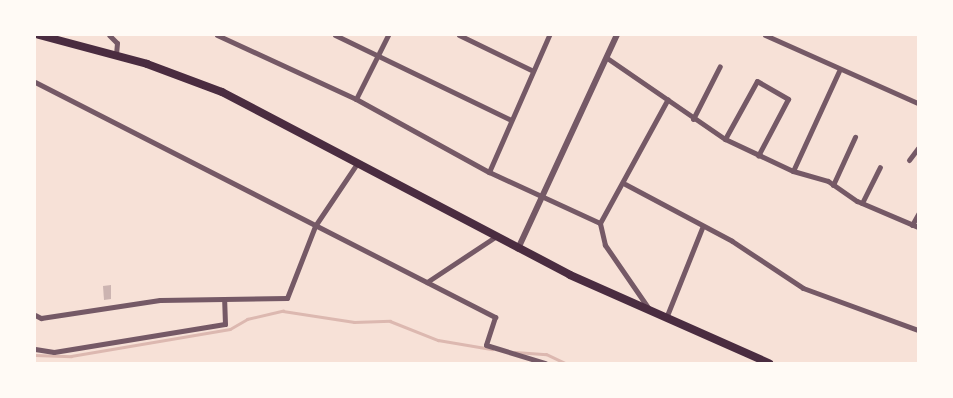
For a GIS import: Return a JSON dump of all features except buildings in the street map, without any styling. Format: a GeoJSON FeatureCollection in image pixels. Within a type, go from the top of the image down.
{"type":"FeatureCollection","features":[{"type":"Feature","properties":{"kind":"main road"},"geometry":{"type":"LineString","coordinates":[[39,35],[116,54],[222,92],[358,162],[518,249],[666,318],[769,363]]}},
{"type":"Feature","properties":{"kind":"street"},"geometry":{"type":"LineString","coordinates":[[110,35],[117,43],[116,54]]}},
{"type":"Feature","properties":{"kind":"street"},"geometry":{"type":"LineString","coordinates":[[217,35],[228,37],[356,99],[489,172],[600,223]]}},
{"type":"Feature","properties":{"kind":"street"},"geometry":{"type":"LineString","coordinates":[[335,35],[511,120]]}},
{"type":"Feature","properties":{"kind":"street"},"geometry":{"type":"LineString","coordinates":[[356,99],[388,35]]}},
{"type":"Feature","properties":{"kind":"street"},"geometry":{"type":"LineString","coordinates":[[459,35],[533,71]]}},
{"type":"Feature","properties":{"kind":"street"},"geometry":{"type":"LineString","coordinates":[[489,172],[549,35]]}},
{"type":"Feature","properties":{"kind":"street"},"geometry":{"type":"LineString","coordinates":[[518,249],[617,35]]}},
{"type":"Feature","properties":{"kind":"street"},"geometry":{"type":"LineString","coordinates":[[765,35],[838,71],[918,103]]}},
{"type":"Feature","properties":{"kind":"street"},"geometry":{"type":"LineString","coordinates":[[606,58],[725,140],[758,156],[833,185],[862,203],[915,226],[918,214]]}},
{"type":"Feature","properties":{"kind":"street"},"geometry":{"type":"LineString","coordinates":[[693,119],[720,66]]}},
{"type":"Feature","properties":{"kind":"street"},"geometry":{"type":"LineString","coordinates":[[794,171],[838,71]]}},
{"type":"Feature","properties":{"kind":"street"},"geometry":{"type":"LineString","coordinates":[[725,140],[757,81],[788,98],[758,156]]}},
{"type":"Feature","properties":{"kind":"street"},"geometry":{"type":"LineString","coordinates":[[35,82],[495,317],[486,346],[545,363]]}},
{"type":"Feature","properties":{"kind":"street"},"geometry":{"type":"LineString","coordinates":[[650,310],[604,245],[600,223],[624,184],[668,99]]}},
{"type":"Feature","properties":{"kind":"street"},"geometry":{"type":"LineString","coordinates":[[833,185],[855,137]]}},
{"type":"Feature","properties":{"kind":"street"},"geometry":{"type":"LineString","coordinates":[[909,160],[918,148]]}},
{"type":"Feature","properties":{"kind":"street"},"geometry":{"type":"LineString","coordinates":[[35,315],[41,318],[160,300],[224,301],[287,298],[315,226],[358,162]]}},
{"type":"Feature","properties":{"kind":"street"},"geometry":{"type":"LineString","coordinates":[[862,203],[880,167]]}},
{"type":"Feature","properties":{"kind":"street"},"geometry":{"type":"LineString","coordinates":[[624,184],[702,228],[732,241],[803,288],[918,330]]}},
{"type":"Feature","properties":{"kind":"street"},"geometry":{"type":"LineString","coordinates":[[666,318],[702,228]]}},
{"type":"Feature","properties":{"kind":"street"},"geometry":{"type":"LineString","coordinates":[[426,282],[495,237]]}},
{"type":"Feature","properties":{"kind":"street"},"geometry":{"type":"LineString","coordinates":[[35,350],[54,352],[225,324],[224,301]]}},
{"type":"Feature","properties":{"kind":"waterway"},"geometry":{"type":"LineString","coordinates":[[35,355],[71,356],[230,329],[247,319],[283,311],[354,322],[390,321],[438,340],[492,349]]}},
{"type":"Feature","properties":{"kind":"waterway"},"geometry":{"type":"LineString","coordinates":[[515,352],[546,354],[565,363]]}}]}
